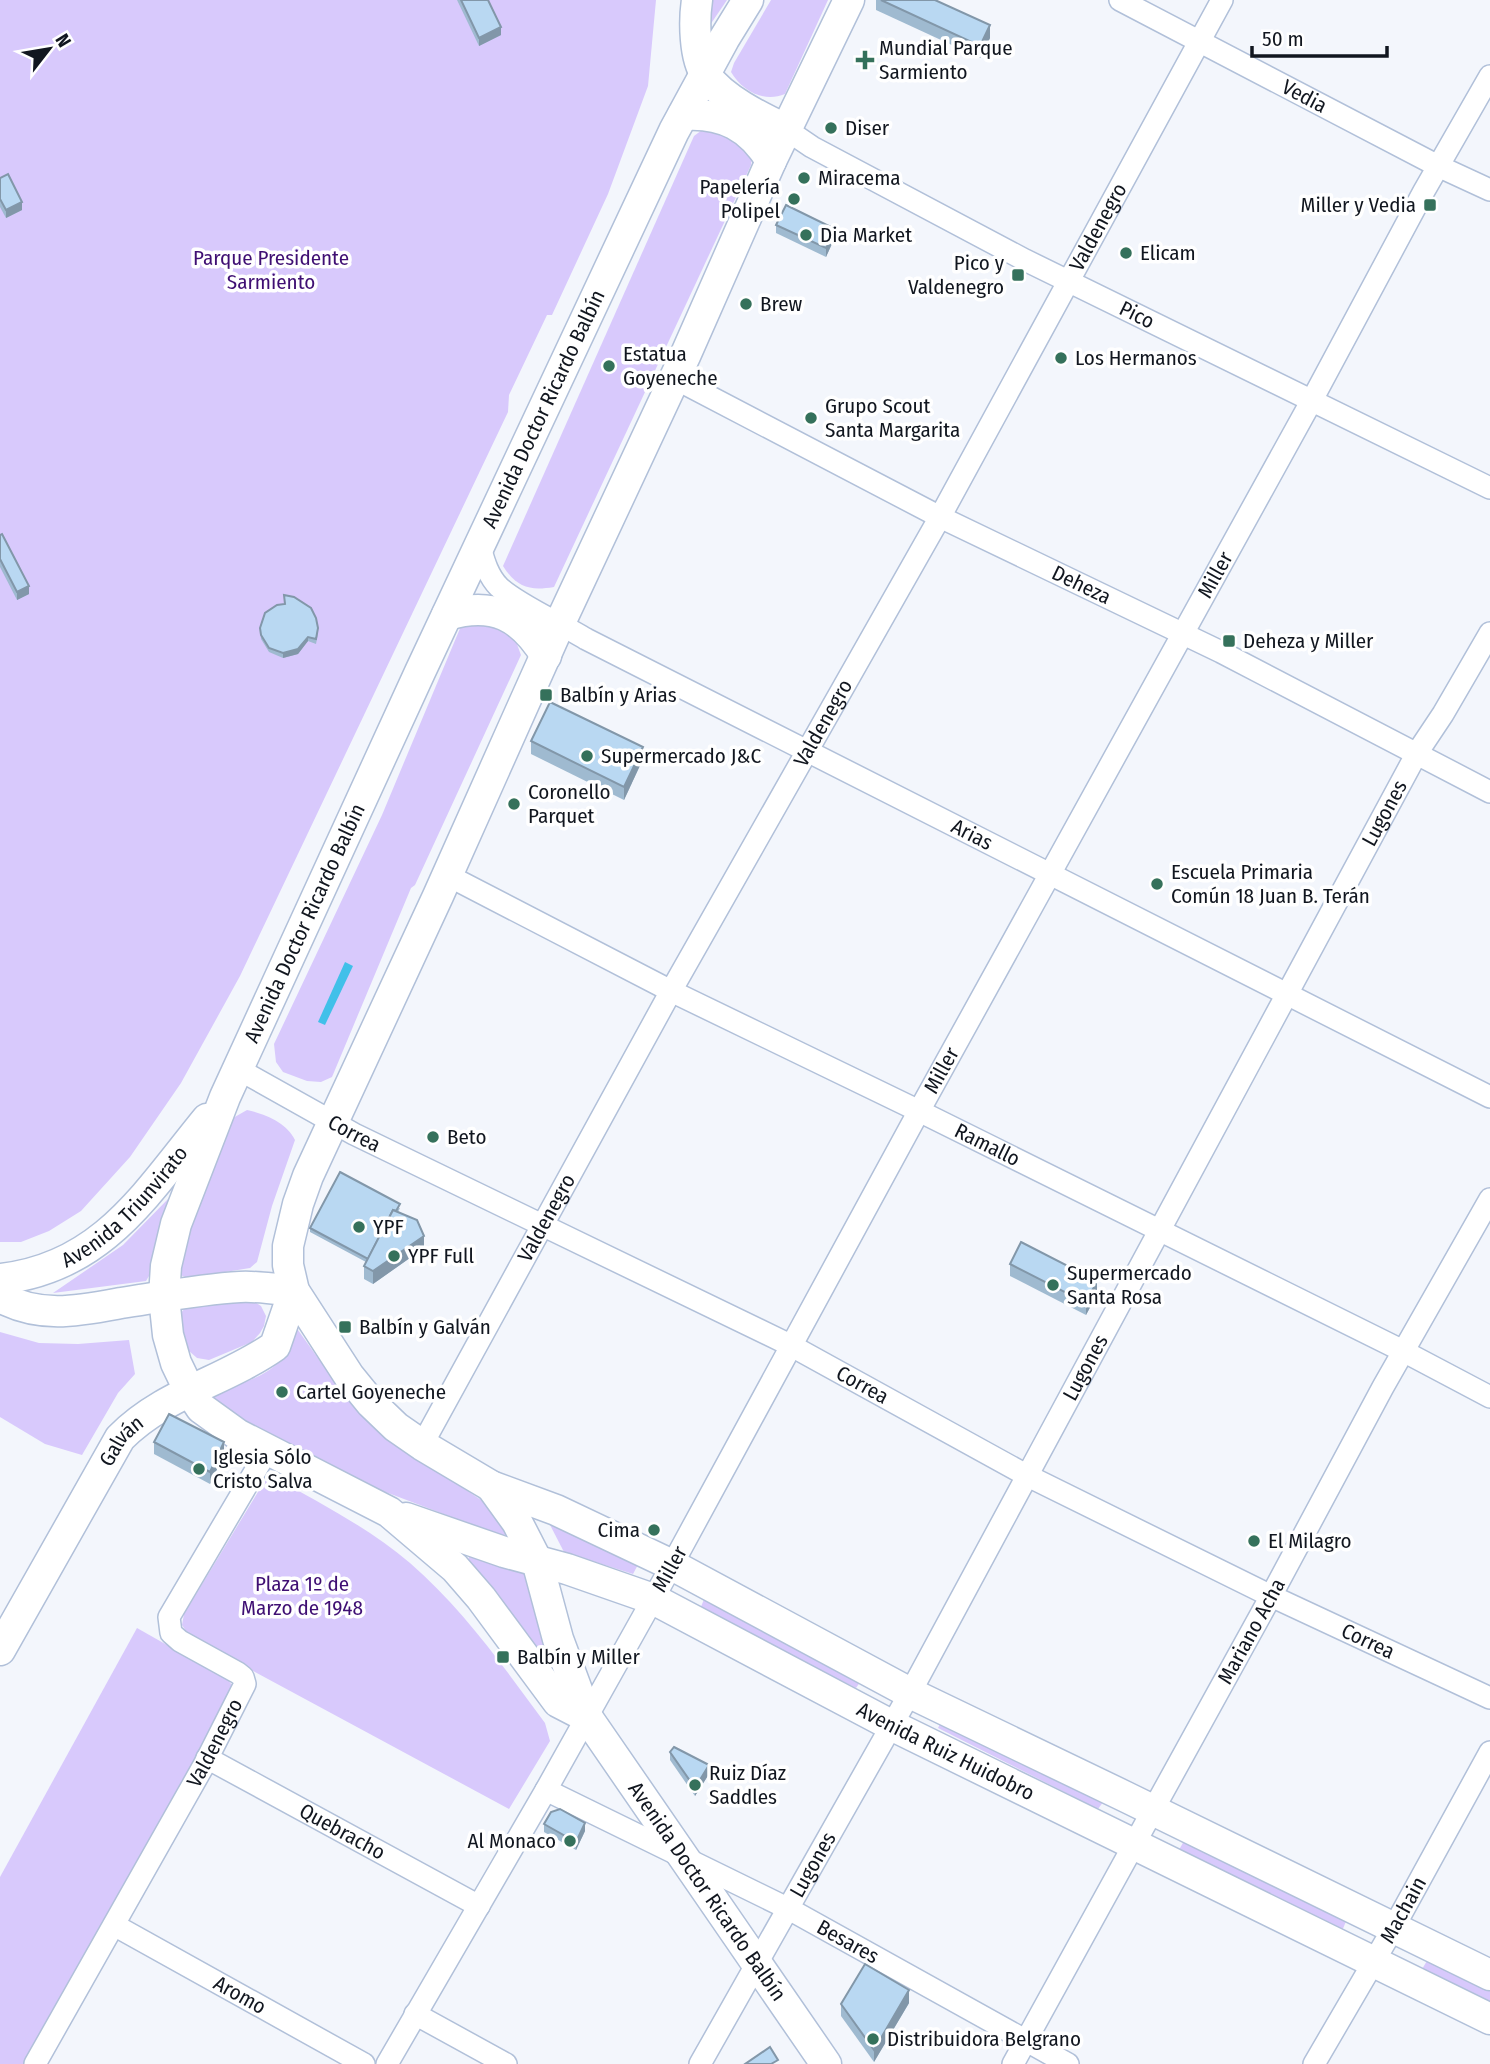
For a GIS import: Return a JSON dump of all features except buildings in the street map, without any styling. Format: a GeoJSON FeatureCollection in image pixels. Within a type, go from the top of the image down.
{"type":"FeatureCollection","features":[{"type":"Feature","properties":{"kind":"main road"},"geometry":{"type":"LineString","coordinates":[[697,0],[698,52],[705,75],[743,107],[787,130]]}},
{"type":"Feature","properties":{"kind":"main road","name":"Avenida Doctor Ricardo Balbín"},"geometry":{"type":"LineString","coordinates":[[587,1717],[558,1702],[481,1598],[455,1568],[389,1512],[267,1451],[214,1420],[201,1408],[176,1363],[168,1335],[164,1297],[169,1245],[225,1097],[447,615],[683,115],[748,0]]}},
{"type":"Feature","properties":{"kind":"main road"},"geometry":{"type":"LineString","coordinates":[[422,1446],[396,1427],[371,1403],[349,1376],[294,1291],[288,1265],[290,1232],[305,1186],[332,1122],[771,161],[849,0]]}},
{"type":"Feature","properties":{"kind":"main road"},"geometry":{"type":"LineString","coordinates":[[683,115],[710,115],[735,123],[750,133],[771,161]]}},
{"type":"Feature","properties":{"kind":"main road"},"geometry":{"type":"LineString","coordinates":[[447,615],[466,609],[486,609],[505,615],[523,625],[545,656]]}},
{"type":"Feature","properties":{"kind":"main road","name":"Avenida Triunvirato"},"geometry":{"type":"LineString","coordinates":[[0,1279],[45,1271],[68,1261],[106,1236],[146,1195],[225,1097]]}},
{"type":"Feature","properties":{"kind":"main road"},"geometry":{"type":"LineString","coordinates":[[0,1297],[16,1306],[45,1312],[81,1311],[239,1287],[294,1291]]}},
{"type":"Feature","properties":{"kind":"main road","name":"Galván"},"geometry":{"type":"LineString","coordinates":[[0,1650],[120,1438],[153,1410],[189,1390],[240,1368],[275,1346],[294,1291]]}},
{"type":"Feature","properties":{"kind":"main road","name":"Avenida Ruiz Huidobro"},"geometry":{"type":"LineString","coordinates":[[422,1446],[491,1486],[556,1510],[672,1565],[909,1693],[1490,1975]]}},
{"type":"Feature","properties":{"kind":"main road","name":"Avenida Doctor Ricardo Balbín"},"geometry":{"type":"LineString","coordinates":[[491,1486],[517,1522],[537,1561],[558,1639],[587,1717],[826,2064]]}},
{"type":"Feature","properties":{"kind":"main road","name":"Avenida Ruiz Huidobro"},"geometry":{"type":"LineString","coordinates":[[389,1512],[653,1599],[891,1725],[1490,2019]]}},
{"type":"Feature","properties":{"kind":"street","name":"Vedia"},"geometry":{"type":"LineString","coordinates":[[1120,0],[1438,166],[1490,190]]}},
{"type":"Feature","properties":{"kind":"street","name":"Valdenegro"},"geometry":{"type":"LineString","coordinates":[[422,1446],[671,991],[940,517],[1223,0]]}},
{"type":"Feature","properties":{"kind":"street","name":"Miller"},"geometry":{"type":"LineString","coordinates":[[387,2064],[546,1790],[672,1565],[790,1345],[1490,76]]}},
{"type":"Feature","properties":{"kind":"street","name":"Pico"},"geometry":{"type":"LineString","coordinates":[[787,130],[812,148],[1069,281],[1490,488]]}},
{"type":"Feature","properties":{"kind":"street","name":"Deheza"},"geometry":{"type":"LineString","coordinates":[[674,378],[940,517],[1184,634],[1490,792]]}},
{"type":"Feature","properties":{"kind":"street","name":"Arias"},"geometry":{"type":"LineString","coordinates":[[480,547],[487,570],[499,587],[517,600],[664,680],[1050,872],[1490,1097]]}},
{"type":"Feature","properties":{"kind":"street","name":"Lugones"},"geometry":{"type":"LineString","coordinates":[[700,2064],[909,1693],[1417,753],[1443,715],[1490,633]]}},
{"type":"Feature","properties":{"kind":"street","name":"Ramallo"},"geometry":{"type":"LineString","coordinates":[[447,875],[671,991],[919,1111],[1490,1397]]}},
{"type":"Feature","properties":{"kind":"street","name":"Correa"},"geometry":{"type":"LineString","coordinates":[[238,1069],[332,1122],[790,1345],[1026,1475],[1271,1596],[1490,1698]]}},
{"type":"Feature","properties":{"kind":"street","name":"Mariano Acha"},"geometry":{"type":"LineString","coordinates":[[1013,2064],[1271,1596],[1402,1351],[1490,1199]]}},
{"type":"Feature","properties":{"kind":"street","name":"Valdenegro"},"geometry":{"type":"LineString","coordinates":[[35,2064],[207,1758],[245,1684],[238,1672],[180,1641],[171,1633],[169,1616],[267,1451]]}},
{"type":"Feature","properties":{"kind":"street","name":"Machain"},"geometry":{"type":"LineString","coordinates":[[1314,2064],[1394,1927],[1490,1752]]}},
{"type":"Feature","properties":{"kind":"street","name":"Quebracho"},"geometry":{"type":"LineString","coordinates":[[207,1758],[479,1906]]}},
{"type":"Feature","properties":{"kind":"street","name":"Besares"},"geometry":{"type":"LineString","coordinates":[[546,1790],[789,1909],[1069,2064]]}},
{"type":"Feature","properties":{"kind":"street","name":"Aromo"},"geometry":{"type":"LineString","coordinates":[[114,1926],[364,2064]]}},
{"type":"Feature","properties":{"kind":"street"},"geometry":{"type":"LineString","coordinates":[[415,2014],[506,2064]]}},
{"type":"Feature","properties":{"kind":"green space","name":"Parque Presidente Sarmiento"},"geometry":{"type":"Polygon","coordinates":[[[0,0],[656,0],[648,86],[608,194],[552,315],[547,315],[509,395],[508,412],[240,976],[181,1083],[130,1157],[81,1211],[49,1231],[21,1242],[0,1242],[0,0]]]}},
{"type":"Feature","properties":{"kind":"green space"},"geometry":{"type":"Polygon","coordinates":[[[709,0],[727,0],[708,28],[709,0]]]}},
{"type":"Feature","properties":{"kind":"green space"},"geometry":{"type":"Polygon","coordinates":[[[771,0],[828,0],[785,94],[769,97],[747,90],[731,72],[771,0]]]}},
{"type":"Feature","properties":{"kind":"green space"},"geometry":{"type":"Polygon","coordinates":[[[706,127],[753,148],[751,165],[554,587],[538,589],[525,586],[514,579],[503,566],[694,136],[706,127]]]}},
{"type":"Feature","properties":{"kind":"green space"},"geometry":{"type":"Polygon","coordinates":[[[479,618],[514,636],[521,655],[415,885],[411,888],[332,1077],[321,1082],[307,1081],[283,1072],[276,1062],[274,1044],[382,815],[461,626],[479,618]]]}},
{"type":"Feature","properties":{"kind":"green space"},"geometry":{"type":"Polygon","coordinates":[[[247,1110],[275,1120],[287,1129],[295,1140],[272,1206],[257,1262],[250,1268],[188,1278],[180,1275],[181,1239],[233,1118],[247,1110]]]}},
{"type":"Feature","properties":{"kind":"green space"},"geometry":{"type":"Polygon","coordinates":[[[169,1198],[152,1271],[146,1281],[53,1293],[123,1245],[169,1198]]]}},
{"type":"Feature","properties":{"kind":"green space"},"geometry":{"type":"Polygon","coordinates":[[[250,1299],[261,1306],[266,1316],[264,1326],[252,1342],[209,1360],[197,1358],[189,1351],[179,1315],[186,1307],[250,1299]]]}},
{"type":"Feature","properties":{"kind":"green space"},"geometry":{"type":"Polygon","coordinates":[[[293,1327],[298,1330],[340,1389],[396,1443],[493,1508],[505,1525],[507,1538],[359,1482],[217,1406],[214,1397],[218,1394],[273,1368],[282,1359],[291,1349],[290,1333],[293,1327]]]}},
{"type":"Feature","properties":{"kind":"green space"},"geometry":{"type":"Polygon","coordinates":[[[0,1332],[39,1343],[78,1344],[129,1340],[135,1374],[118,1393],[82,1455],[45,1444],[0,1417],[0,1332]]]}},
{"type":"Feature","properties":{"kind":"green space","name":"Plaza 1º de Marzo de 1948"},"geometry":{"type":"Polygon","coordinates":[[[273,1477],[361,1527],[410,1563],[465,1619],[545,1723],[550,1741],[509,1809],[190,1637],[182,1625],[184,1614],[264,1482],[273,1477]]]}},
{"type":"Feature","properties":{"kind":"green space"},"geometry":{"type":"Polygon","coordinates":[[[548,1521],[640,1561],[633,1574],[564,1552],[548,1521]]]}},
{"type":"Feature","properties":{"kind":"green space"},"geometry":{"type":"Polygon","coordinates":[[[469,1556],[527,1572],[563,1693],[468,1564],[469,1556]]]}},
{"type":"Feature","properties":{"kind":"green space"},"geometry":{"type":"Polygon","coordinates":[[[705,1597],[863,1678],[856,1688],[700,1609],[705,1597]]]}},
{"type":"Feature","properties":{"kind":"green space"},"geometry":{"type":"Polygon","coordinates":[[[137,1628],[227,1679],[232,1685],[232,1692],[26,2064],[0,2064],[0,1877],[137,1628]]]}},
{"type":"Feature","properties":{"kind":"green space"},"geometry":{"type":"Polygon","coordinates":[[[943,1718],[1106,1798],[1098,1809],[938,1728],[943,1718]]]}},
{"type":"Feature","properties":{"kind":"green space"},"geometry":{"type":"Polygon","coordinates":[[[1185,1839],[1347,1919],[1342,1931],[1179,1850],[1185,1839]]]}},
{"type":"Feature","properties":{"kind":"green space"},"geometry":{"type":"Polygon","coordinates":[[[1428,1959],[1490,1990],[1490,2007],[1421,1971],[1428,1959]]]}},
{"type":"Feature","properties":{"kind":"water"},"geometry":{"type":"Polygon","coordinates":[[[345,962],[353,966],[325,1025],[318,1022],[345,962]]]}},
{"type":"Feature","properties":{"kind":"place","name":"Mundial Parque Sarmiento"},"geometry":{"type":"Point","coordinates":[865,60]}},
{"type":"Feature","properties":{"kind":"place","name":"Diser"},"geometry":{"type":"Point","coordinates":[831,128]}},
{"type":"Feature","properties":{"kind":"place","name":"Miracema"},"geometry":{"type":"Point","coordinates":[804,178]}},
{"type":"Feature","properties":{"kind":"place","name":"Papelería Polipel"},"geometry":{"type":"Point","coordinates":[794,199]}},
{"type":"Feature","properties":{"kind":"place","name":"Miller y Vedia"},"geometry":{"type":"Point","coordinates":[1430,205]}},
{"type":"Feature","properties":{"kind":"place","name":"Dia Market"},"geometry":{"type":"Point","coordinates":[806,235]}},
{"type":"Feature","properties":{"kind":"place","name":"Elicam"},"geometry":{"type":"Point","coordinates":[1126,253]}},
{"type":"Feature","properties":{"kind":"place","name":"Pico y Valdenegro"},"geometry":{"type":"Point","coordinates":[1018,275]}},
{"type":"Feature","properties":{"kind":"place","name":"Brew"},"geometry":{"type":"Point","coordinates":[746,304]}},
{"type":"Feature","properties":{"kind":"place","name":"Los Hermanos"},"geometry":{"type":"Point","coordinates":[1061,358]}},
{"type":"Feature","properties":{"kind":"place","name":"Estatua Goyeneche"},"geometry":{"type":"Point","coordinates":[609,366]}},
{"type":"Feature","properties":{"kind":"place","name":"Grupo Scout Santa Margarita"},"geometry":{"type":"Point","coordinates":[811,418]}},
{"type":"Feature","properties":{"kind":"place","name":"Deheza y Miller"},"geometry":{"type":"Point","coordinates":[1229,641]}},
{"type":"Feature","properties":{"kind":"place","name":"Balbín y Arias"},"geometry":{"type":"Point","coordinates":[546,695]}},
{"type":"Feature","properties":{"kind":"place","name":"Supermercado J&C"},"geometry":{"type":"Point","coordinates":[587,756]}},
{"type":"Feature","properties":{"kind":"place","name":"Coronello Parquet"},"geometry":{"type":"Point","coordinates":[514,804]}},
{"type":"Feature","properties":{"kind":"place","name":"Escuela Primaria Común 18 Juan B. Terán"},"geometry":{"type":"Point","coordinates":[1157,884]}},
{"type":"Feature","properties":{"kind":"place","name":"Beto"},"geometry":{"type":"Point","coordinates":[433,1137]}},
{"type":"Feature","properties":{"kind":"place","name":"YPF"},"geometry":{"type":"Point","coordinates":[359,1227]}},
{"type":"Feature","properties":{"kind":"place","name":"YPF Full"},"geometry":{"type":"Point","coordinates":[394,1256]}},
{"type":"Feature","properties":{"kind":"place","name":"Supermercado Santa Rosa"},"geometry":{"type":"Point","coordinates":[1053,1285]}},
{"type":"Feature","properties":{"kind":"place","name":"Balbín y Galván"},"geometry":{"type":"Point","coordinates":[345,1327]}},
{"type":"Feature","properties":{"kind":"place","name":"Cartel Goyeneche"},"geometry":{"type":"Point","coordinates":[282,1392]}},
{"type":"Feature","properties":{"kind":"place","name":"Iglesia Sólo Cristo Salva"},"geometry":{"type":"Point","coordinates":[199,1469]}},
{"type":"Feature","properties":{"kind":"place","name":"Cima"},"geometry":{"type":"Point","coordinates":[654,1530]}},
{"type":"Feature","properties":{"kind":"place","name":"El Milagro"},"geometry":{"type":"Point","coordinates":[1254,1541]}},
{"type":"Feature","properties":{"kind":"place","name":"Balbín y Miller"},"geometry":{"type":"Point","coordinates":[503,1657]}},
{"type":"Feature","properties":{"kind":"place","name":"Ruiz Díaz Saddles"},"geometry":{"type":"Point","coordinates":[695,1785]}},
{"type":"Feature","properties":{"kind":"place","name":"Al Monaco"},"geometry":{"type":"Point","coordinates":[570,1841]}},
{"type":"Feature","properties":{"kind":"place","name":"Distribuidora Belgrano"},"geometry":{"type":"Point","coordinates":[873,2039]}}]}
